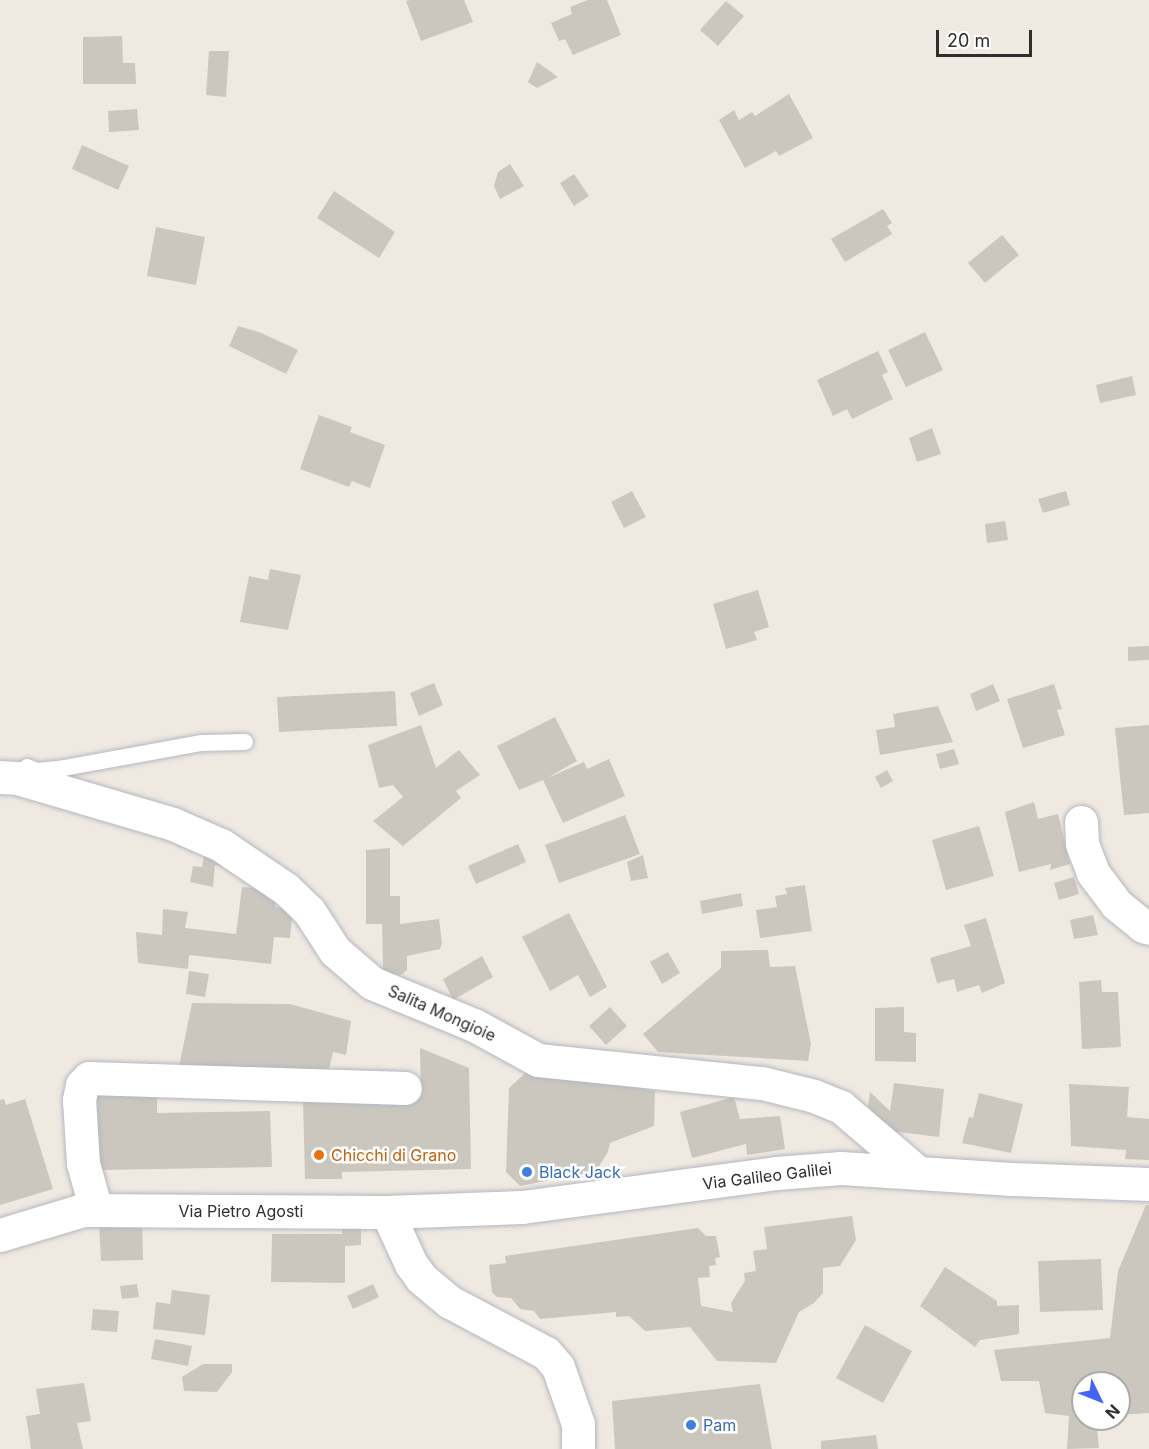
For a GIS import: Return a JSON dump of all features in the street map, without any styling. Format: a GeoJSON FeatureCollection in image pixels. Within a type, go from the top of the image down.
{"type":"FeatureCollection","features":[{"type":"Feature","properties":{"kind":"street","name":"Salita Mongioie"},"geometry":{"type":"LineString","coordinates":[[0,777],[17,778],[173,824],[221,845],[286,889],[309,911],[335,951],[372,983],[474,1025],[538,1060],[762,1083],[814,1096],[841,1107],[916,1172]]}},
{"type":"Feature","properties":{"kind":"street"},"geometry":{"type":"LineString","coordinates":[[1081,822],[1082,844],[1093,873],[1116,904],[1143,926],[1149,928]]}},
{"type":"Feature","properties":{"kind":"street"},"geometry":{"type":"LineString","coordinates":[[0,1235],[83,1210],[96,1210],[83,1163],[78,1100],[82,1085],[89,1078],[405,1088]]}},
{"type":"Feature","properties":{"kind":"street","name":"Via Galileo Galilei"},"geometry":{"type":"LineString","coordinates":[[387,1212],[522,1207],[776,1173],[841,1168],[1012,1179],[1149,1184]]}},
{"type":"Feature","properties":{"kind":"street","name":"Via Pietro Agosti"},"geometry":{"type":"LineString","coordinates":[[96,1210],[387,1212]]}},
{"type":"Feature","properties":{"kind":"street"},"geometry":{"type":"LineString","coordinates":[[387,1212],[411,1264],[421,1278],[450,1302],[546,1353],[558,1367],[578,1424],[578,1449]]}},
{"type":"Feature","properties":{"kind":"lane"},"geometry":{"type":"LineString","coordinates":[[0,777],[12,765],[37,771],[202,743],[245,742]]}},
{"type":"Feature","properties":{"kind":"building"},"geometry":{"type":"Polygon","coordinates":[[[464,0],[473,22],[421,41],[406,1],[464,0]]]}},
{"type":"Feature","properties":{"kind":"building"},"geometry":{"type":"Polygon","coordinates":[[[588,0],[607,0],[621,35],[573,55],[565,39],[559,41],[551,23],[572,14],[570,7],[588,0]]]}},
{"type":"Feature","properties":{"kind":"building"},"geometry":{"type":"Polygon","coordinates":[[[726,1],[744,16],[718,46],[700,30],[726,1]]]}},
{"type":"Feature","properties":{"kind":"building"},"geometry":{"type":"Polygon","coordinates":[[[122,36],[123,63],[135,63],[136,84],[83,84],[83,37],[122,36]]]}},
{"type":"Feature","properties":{"kind":"building"},"geometry":{"type":"Polygon","coordinates":[[[209,51],[229,51],[226,97],[206,95],[209,51]]]}},
{"type":"Feature","properties":{"kind":"building"},"geometry":{"type":"Polygon","coordinates":[[[537,62],[558,77],[537,88],[528,82],[537,62]]]}},
{"type":"Feature","properties":{"kind":"building"},"geometry":{"type":"Polygon","coordinates":[[[789,94],[813,138],[779,156],[776,151],[745,168],[719,120],[734,110],[739,120],[752,112],[755,116],[789,94]]]}},
{"type":"Feature","properties":{"kind":"building"},"geometry":{"type":"Polygon","coordinates":[[[137,109],[139,130],[109,132],[108,111],[137,109]]]}},
{"type":"Feature","properties":{"kind":"building"},"geometry":{"type":"Polygon","coordinates":[[[82,145],[129,166],[118,190],[72,169],[82,145]]]}},
{"type":"Feature","properties":{"kind":"building"},"geometry":{"type":"Polygon","coordinates":[[[510,164],[524,186],[500,199],[494,186],[498,172],[510,164]]]}},
{"type":"Feature","properties":{"kind":"building"},"geometry":{"type":"Polygon","coordinates":[[[574,174],[589,196],[574,206],[560,183],[574,174]]]}},
{"type":"Feature","properties":{"kind":"building"},"geometry":{"type":"Polygon","coordinates":[[[334,191],[395,232],[379,258],[317,218],[334,191]]]}},
{"type":"Feature","properties":{"kind":"building"},"geometry":{"type":"Polygon","coordinates":[[[883,209],[892,223],[887,226],[892,234],[845,262],[831,239],[883,209]]]}},
{"type":"Feature","properties":{"kind":"building"},"geometry":{"type":"Polygon","coordinates":[[[156,227],[205,237],[196,285],[147,276],[156,227]]]}},
{"type":"Feature","properties":{"kind":"building"},"geometry":{"type":"Polygon","coordinates":[[[1002,235],[1019,255],[985,283],[968,263],[1002,235]]]}},
{"type":"Feature","properties":{"kind":"building"},"geometry":{"type":"Polygon","coordinates":[[[238,326],[259,332],[298,350],[286,374],[229,346],[238,326]]]}},
{"type":"Feature","properties":{"kind":"building"},"geometry":{"type":"Polygon","coordinates":[[[925,332],[943,370],[906,387],[888,350],[925,332]]]}},
{"type":"Feature","properties":{"kind":"building"},"geometry":{"type":"Polygon","coordinates":[[[878,351],[888,372],[882,375],[893,399],[852,419],[847,409],[833,416],[817,380],[878,351]]]}},
{"type":"Feature","properties":{"kind":"building"},"geometry":{"type":"Polygon","coordinates":[[[1132,376],[1136,395],[1100,403],[1096,385],[1132,376]]]}},
{"type":"Feature","properties":{"kind":"building"},"geometry":{"type":"Polygon","coordinates":[[[319,415],[352,427],[350,432],[385,445],[370,488],[352,481],[349,487],[300,469],[319,415]]]}},
{"type":"Feature","properties":{"kind":"building"},"geometry":{"type":"Polygon","coordinates":[[[932,428],[941,454],[917,462],[909,438],[932,428]]]}},
{"type":"Feature","properties":{"kind":"building"},"geometry":{"type":"Polygon","coordinates":[[[632,491],[646,517],[624,528],[611,502],[632,491]]]}},
{"type":"Feature","properties":{"kind":"building"},"geometry":{"type":"Polygon","coordinates":[[[1066,491],[1070,505],[1043,513],[1038,499],[1066,491]]]}},
{"type":"Feature","properties":{"kind":"building"},"geometry":{"type":"Polygon","coordinates":[[[1005,521],[1008,540],[987,543],[985,524],[1005,521]]]}},
{"type":"Feature","properties":{"kind":"building"},"geometry":{"type":"Polygon","coordinates":[[[270,569],[301,575],[288,630],[240,622],[249,576],[268,580],[270,569]]]}},
{"type":"Feature","properties":{"kind":"building"},"geometry":{"type":"Polygon","coordinates":[[[758,590],[769,627],[754,632],[757,640],[726,649],[713,604],[758,590]]]}},
{"type":"Feature","properties":{"kind":"building"},"geometry":{"type":"Polygon","coordinates":[[[1149,646],[1149,660],[1128,661],[1128,647],[1149,646]]]}},
{"type":"Feature","properties":{"kind":"building"},"geometry":{"type":"Polygon","coordinates":[[[434,683],[443,705],[419,716],[410,693],[434,683]]]}},
{"type":"Feature","properties":{"kind":"building"},"geometry":{"type":"Polygon","coordinates":[[[993,684],[1000,701],[976,711],[970,694],[993,684]]]}},
{"type":"Feature","properties":{"kind":"building"},"geometry":{"type":"Polygon","coordinates":[[[1054,684],[1062,709],[1057,710],[1065,735],[1023,748],[1007,699],[1054,684]]]}},
{"type":"Feature","properties":{"kind":"building"},"geometry":{"type":"Polygon","coordinates":[[[395,691],[397,726],[279,732],[277,697],[395,691]]]}},
{"type":"Feature","properties":{"kind":"building"},"geometry":{"type":"Polygon","coordinates":[[[938,706],[953,742],[880,755],[876,730],[895,727],[893,714],[938,706]]]}},
{"type":"Feature","properties":{"kind":"building"},"geometry":{"type":"Polygon","coordinates":[[[555,717],[577,761],[547,778],[584,762],[587,769],[609,759],[625,796],[563,823],[543,780],[519,790],[497,746],[555,717]]]}},
{"type":"Feature","properties":{"kind":"building"},"geometry":{"type":"Polygon","coordinates":[[[421,725],[436,768],[459,750],[480,775],[456,791],[461,798],[403,846],[373,821],[403,797],[393,785],[379,788],[368,745],[421,725]]]}},
{"type":"Feature","properties":{"kind":"building"},"geometry":{"type":"Polygon","coordinates":[[[1149,725],[1149,813],[1124,815],[1115,728],[1149,725]]]}},
{"type":"Feature","properties":{"kind":"building"},"geometry":{"type":"Polygon","coordinates":[[[954,749],[959,764],[940,769],[936,754],[954,749]]]}},
{"type":"Feature","properties":{"kind":"building"},"geometry":{"type":"Polygon","coordinates":[[[887,770],[893,781],[881,788],[875,777],[887,770]]]}},
{"type":"Feature","properties":{"kind":"building"},"geometry":{"type":"Polygon","coordinates":[[[1034,802],[1038,819],[1058,814],[1070,864],[1050,870],[1051,864],[1019,872],[1005,812],[1034,802]]]}},
{"type":"Feature","properties":{"kind":"building"},"geometry":{"type":"Polygon","coordinates":[[[625,815],[640,854],[559,883],[545,845],[625,815]]]}},
{"type":"Feature","properties":{"kind":"building"},"geometry":{"type":"Polygon","coordinates":[[[979,826],[994,876],[946,890],[932,840],[979,826]]]}},
{"type":"Feature","properties":{"kind":"building"},"geometry":{"type":"Polygon","coordinates":[[[518,844],[526,862],[476,884],[468,866],[518,844]]]}},
{"type":"Feature","properties":{"kind":"building"},"geometry":{"type":"Polygon","coordinates":[[[390,848],[390,896],[400,896],[400,924],[439,919],[442,943],[440,949],[407,956],[407,970],[401,975],[389,974],[383,969],[382,924],[366,924],[366,850],[390,848]]]}},
{"type":"Feature","properties":{"kind":"building"},"geometry":{"type":"Polygon","coordinates":[[[205,851],[229,867],[215,865],[213,887],[190,882],[193,866],[202,867],[205,851]]]}},
{"type":"Feature","properties":{"kind":"building"},"geometry":{"type":"Polygon","coordinates":[[[643,855],[648,878],[631,881],[627,862],[643,855]]]}},
{"type":"Feature","properties":{"kind":"building"},"geometry":{"type":"Polygon","coordinates":[[[1074,877],[1079,894],[1059,900],[1054,883],[1074,877]]]}},
{"type":"Feature","properties":{"kind":"building"},"geometry":{"type":"Polygon","coordinates":[[[805,885],[812,931],[760,938],[756,910],[777,907],[775,896],[787,894],[785,888],[805,885]]]}},
{"type":"Feature","properties":{"kind":"building"},"geometry":{"type":"Polygon","coordinates":[[[242,887],[277,891],[275,907],[293,909],[290,938],[274,937],[271,964],[189,955],[188,969],[138,963],[136,932],[162,935],[163,909],[188,912],[185,928],[236,934],[242,887]]]}},
{"type":"Feature","properties":{"kind":"building"},"geometry":{"type":"Polygon","coordinates":[[[741,893],[743,906],[702,914],[700,901],[741,893]]]}},
{"type":"Feature","properties":{"kind":"building"},"geometry":{"type":"Polygon","coordinates":[[[569,913],[607,987],[590,997],[578,975],[550,991],[522,937],[569,913]]]}},
{"type":"Feature","properties":{"kind":"building"},"geometry":{"type":"Polygon","coordinates":[[[1093,915],[1098,935],[1074,939],[1070,920],[1093,915]]]}},
{"type":"Feature","properties":{"kind":"building"},"geometry":{"type":"Polygon","coordinates":[[[986,918],[1005,983],[982,993],[979,985],[957,992],[954,979],[937,983],[930,958],[971,946],[964,925],[986,918]]]}},
{"type":"Feature","properties":{"kind":"building"},"geometry":{"type":"Polygon","coordinates":[[[768,950],[770,967],[795,966],[811,1044],[808,1061],[658,1052],[643,1034],[721,968],[721,951],[768,950]]]}},
{"type":"Feature","properties":{"kind":"building"},"geometry":{"type":"Polygon","coordinates":[[[668,952],[680,973],[662,984],[650,962],[668,952]]]}},
{"type":"Feature","properties":{"kind":"building"},"geometry":{"type":"Polygon","coordinates":[[[482,956],[493,977],[453,1000],[443,979],[482,956]]]}},
{"type":"Feature","properties":{"kind":"building"},"geometry":{"type":"Polygon","coordinates":[[[189,971],[209,974],[205,997],[186,994],[189,971]]]}},
{"type":"Feature","properties":{"kind":"building"},"geometry":{"type":"Polygon","coordinates":[[[1101,980],[1102,992],[1118,992],[1121,1047],[1082,1049],[1079,982],[1101,980]]]}},
{"type":"Feature","properties":{"kind":"building"},"geometry":{"type":"Polygon","coordinates":[[[192,1003],[290,1004],[351,1021],[346,1055],[333,1052],[327,1077],[179,1067],[192,1003]]]}},
{"type":"Feature","properties":{"kind":"building"},"geometry":{"type":"Polygon","coordinates":[[[610,1007],[627,1026],[606,1045],[589,1026],[610,1007]]]}},
{"type":"Feature","properties":{"kind":"building"},"geometry":{"type":"Polygon","coordinates":[[[904,1007],[904,1032],[916,1033],[916,1062],[875,1061],[875,1008],[904,1007]]]}},
{"type":"Feature","properties":{"kind":"building"},"geometry":{"type":"Polygon","coordinates":[[[420,1048],[469,1068],[471,1169],[342,1172],[342,1179],[305,1179],[303,1100],[421,1097],[420,1048]]]}},
{"type":"Feature","properties":{"kind":"building"},"geometry":{"type":"Polygon","coordinates":[[[530,1069],[655,1091],[654,1126],[610,1143],[608,1152],[596,1171],[520,1186],[506,1172],[509,1088],[530,1069]]]}},
{"type":"Feature","properties":{"kind":"building"},"geometry":{"type":"Polygon","coordinates":[[[894,1083],[944,1089],[939,1137],[890,1131],[868,1106],[870,1092],[890,1111],[894,1083]]]}},
{"type":"Feature","properties":{"kind":"building"},"geometry":{"type":"Polygon","coordinates":[[[1069,1084],[1129,1087],[1127,1117],[1149,1119],[1149,1160],[1125,1159],[1126,1150],[1071,1146],[1069,1084]]]}},
{"type":"Feature","properties":{"kind":"building"},"geometry":{"type":"Polygon","coordinates":[[[157,1089],[157,1113],[270,1111],[272,1167],[99,1170],[97,1090],[157,1089]]]}},
{"type":"Feature","properties":{"kind":"building"},"geometry":{"type":"Polygon","coordinates":[[[979,1093],[1023,1104],[1011,1153],[962,1143],[969,1117],[973,1118],[979,1093]]]}},
{"type":"Feature","properties":{"kind":"building"},"geometry":{"type":"Polygon","coordinates":[[[734,1097],[740,1119],[780,1116],[785,1149],[747,1155],[746,1144],[692,1158],[680,1112],[734,1097]]]}},
{"type":"Feature","properties":{"kind":"building"},"geometry":{"type":"Polygon","coordinates":[[[4,1099],[6,1105],[25,1099],[53,1189],[0,1205],[0,1100],[4,1099]]]}},
{"type":"Feature","properties":{"kind":"building"},"geometry":{"type":"Polygon","coordinates":[[[1146,1205],[1149,1205],[1149,1413],[1131,1414],[1131,1371],[1071,1371],[1071,1431],[1097,1431],[1099,1448],[1067,1449],[1069,1416],[1045,1413],[1039,1381],[1001,1381],[994,1350],[1110,1338],[1118,1271],[1146,1205]]]}},
{"type":"Feature","properties":{"kind":"building"},"geometry":{"type":"Polygon","coordinates":[[[852,1216],[856,1240],[840,1266],[823,1268],[823,1293],[814,1303],[799,1312],[776,1363],[717,1361],[690,1327],[645,1331],[629,1316],[616,1317],[616,1312],[540,1319],[534,1311],[520,1309],[511,1298],[497,1297],[492,1292],[489,1265],[506,1263],[505,1256],[698,1228],[706,1236],[716,1236],[720,1257],[715,1258],[716,1265],[709,1266],[710,1277],[698,1278],[701,1306],[733,1312],[731,1303],[745,1281],[744,1273],[756,1271],[753,1251],[767,1249],[764,1227],[852,1216]]]}},
{"type":"Feature","properties":{"kind":"building"},"geometry":{"type":"Polygon","coordinates":[[[342,1219],[361,1219],[361,1245],[345,1246],[345,1283],[271,1282],[272,1234],[342,1234],[342,1219]]]}},
{"type":"Feature","properties":{"kind":"building"},"geometry":{"type":"Polygon","coordinates":[[[142,1221],[143,1260],[101,1261],[99,1223],[142,1221]]]}},
{"type":"Feature","properties":{"kind":"building"},"geometry":{"type":"Polygon","coordinates":[[[1101,1259],[1103,1310],[1040,1312],[1038,1261],[1101,1259]]]}},
{"type":"Feature","properties":{"kind":"building"},"geometry":{"type":"Polygon","coordinates":[[[945,1267],[997,1301],[997,1306],[1019,1305],[1019,1334],[980,1340],[975,1347],[920,1306],[945,1267]]]}},
{"type":"Feature","properties":{"kind":"building"},"geometry":{"type":"Polygon","coordinates":[[[137,1284],[139,1297],[122,1299],[120,1286],[137,1284]]]}},
{"type":"Feature","properties":{"kind":"building"},"geometry":{"type":"Polygon","coordinates":[[[373,1284],[379,1297],[353,1309],[347,1296],[373,1284]]]}},
{"type":"Feature","properties":{"kind":"building"},"geometry":{"type":"Polygon","coordinates":[[[172,1290],[210,1295],[205,1335],[153,1329],[156,1302],[170,1304],[172,1290]]]}},
{"type":"Feature","properties":{"kind":"building"},"geometry":{"type":"Polygon","coordinates":[[[93,1309],[119,1311],[117,1332],[91,1330],[93,1309]]]}},
{"type":"Feature","properties":{"kind":"building"},"geometry":{"type":"Polygon","coordinates":[[[865,1325],[912,1351],[883,1403],[836,1378],[865,1325]]]}},
{"type":"Feature","properties":{"kind":"building"},"geometry":{"type":"Polygon","coordinates":[[[155,1339],[192,1346],[188,1366],[151,1359],[155,1339]]]}},
{"type":"Feature","properties":{"kind":"building"},"geometry":{"type":"Polygon","coordinates":[[[203,1364],[232,1364],[232,1372],[217,1392],[184,1391],[182,1377],[203,1364]]]}},
{"type":"Feature","properties":{"kind":"building"},"geometry":{"type":"Polygon","coordinates":[[[84,1383],[91,1421],[77,1423],[83,1449],[31,1449],[26,1416],[40,1414],[36,1389],[84,1383]]]}},
{"type":"Feature","properties":{"kind":"building","name":"Pam"},"geometry":{"type":"Polygon","coordinates":[[[760,1384],[772,1449],[615,1449],[612,1401],[760,1384]]]}},
{"type":"Feature","properties":{"kind":"building"},"geometry":{"type":"Polygon","coordinates":[[[876,1435],[878,1449],[821,1449],[821,1441],[876,1435]]]}},
{"type":"Feature","properties":{"kind":"place","name":"Chicchi di Grano"},"geometry":{"type":"Point","coordinates":[319,1155]}},
{"type":"Feature","properties":{"kind":"place","name":"Black Jack"},"geometry":{"type":"Point","coordinates":[527,1172]}},
{"type":"Feature","properties":{"kind":"place","name":"Pam"},"geometry":{"type":"Point","coordinates":[691,1425]}}]}
